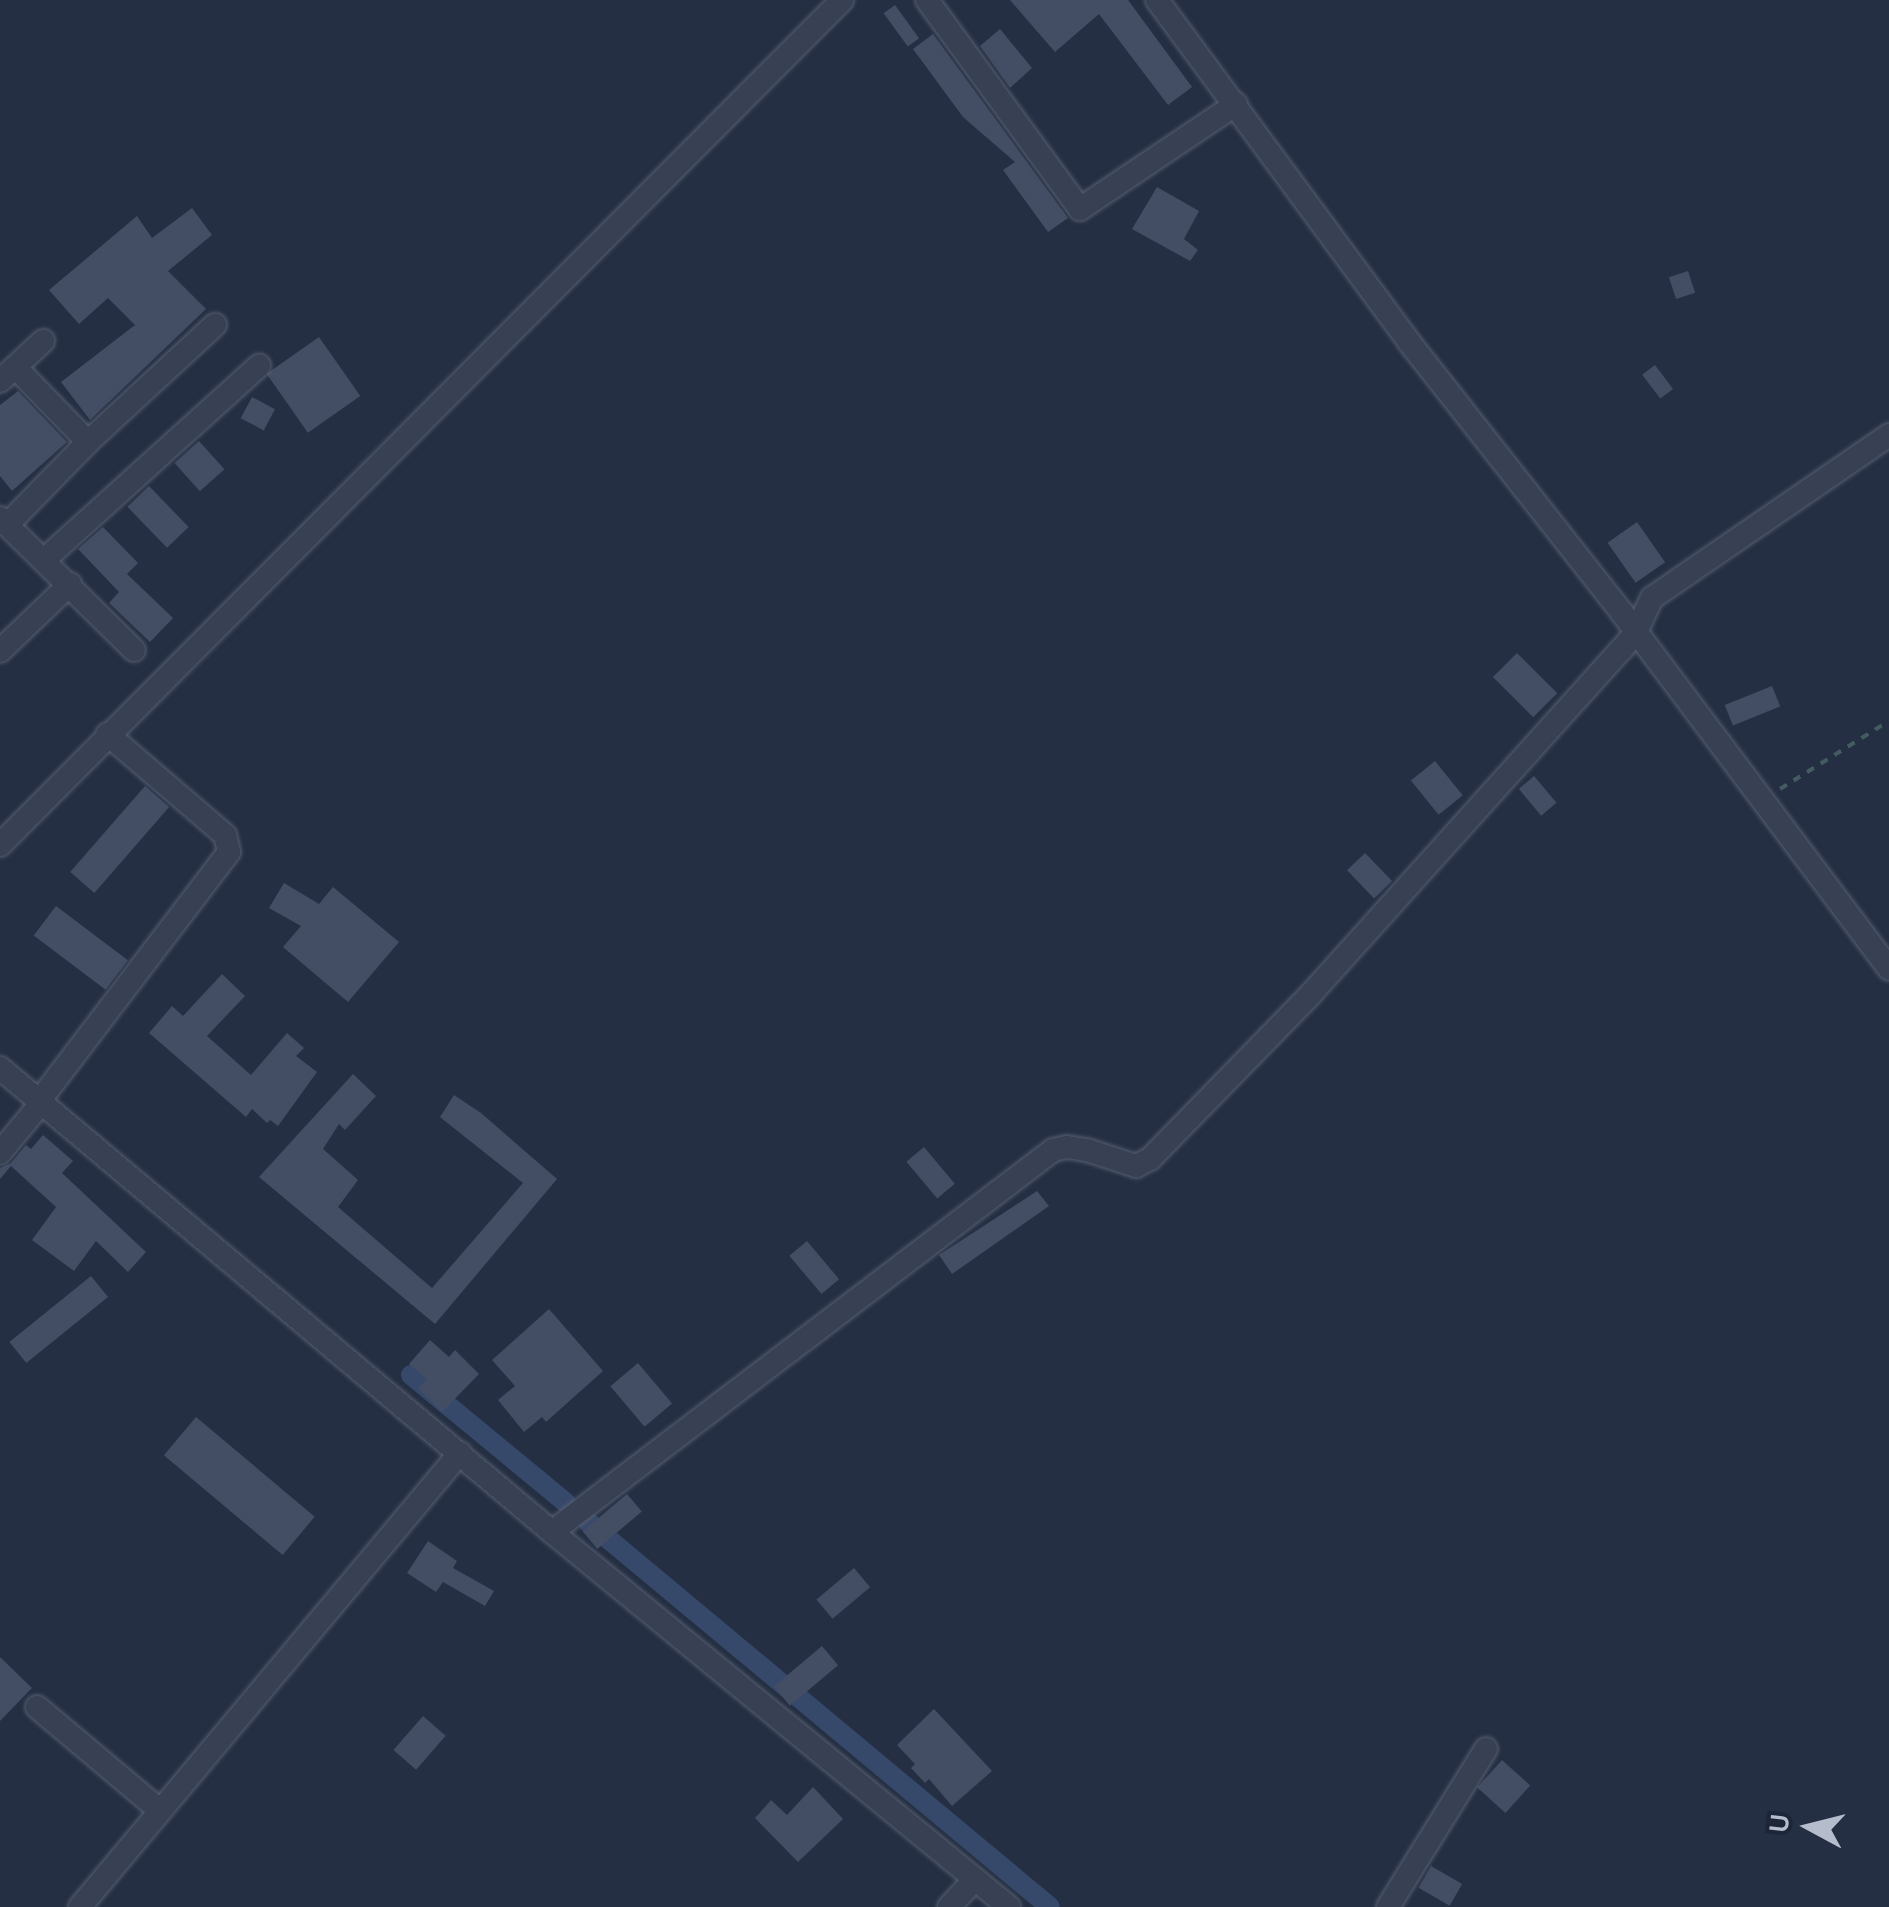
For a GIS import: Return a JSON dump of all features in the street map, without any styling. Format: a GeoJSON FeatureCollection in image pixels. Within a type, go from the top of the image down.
{"type":"FeatureCollection","features":[{"type":"Feature","properties":{"kind":"street"},"geometry":{"type":"LineString","coordinates":[[0,845],[842,0]]}},
{"type":"Feature","properties":{"kind":"street"},"geometry":{"type":"LineString","coordinates":[[927,0],[1080,209],[1236,104]]}},
{"type":"Feature","properties":{"kind":"street"},"geometry":{"type":"LineString","coordinates":[[1157,0],[1410,342],[1636,632],[1889,969]]}},
{"type":"Feature","properties":{"kind":"street"},"geometry":{"type":"LineString","coordinates":[[134,650],[3,521],[216,325]]}},
{"type":"Feature","properties":{"kind":"street"},"geometry":{"type":"LineString","coordinates":[[43,341],[8,374],[88,442]]}},
{"type":"Feature","properties":{"kind":"street"},"geometry":{"type":"LineString","coordinates":[[44,560],[258,366]]}},
{"type":"Feature","properties":{"kind":"street"},"geometry":{"type":"LineString","coordinates":[[552,1532],[1053,1150],[1067,1146],[1136,1166],[1150,1159],[1310,994],[1636,632],[1646,606],[1666,586],[1889,435]]}},
{"type":"Feature","properties":{"kind":"street"},"geometry":{"type":"LineString","coordinates":[[0,651],[70,584]]}},
{"type":"Feature","properties":{"kind":"street"},"geometry":{"type":"LineString","coordinates":[[0,1153],[230,846],[225,835],[107,734]]}},
{"type":"Feature","properties":{"kind":"street"},"geometry":{"type":"LineString","coordinates":[[0,1068],[552,1532],[1009,1907]]}},
{"type":"Feature","properties":{"kind":"street"},"geometry":{"type":"LineString","coordinates":[[80,1907],[158,1809],[460,1453]]}},
{"type":"Feature","properties":{"kind":"street"},"geometry":{"type":"LineString","coordinates":[[37,1706],[158,1809]]}},
{"type":"Feature","properties":{"kind":"street"},"geometry":{"type":"LineString","coordinates":[[1388,1907],[1486,1749]]}},
{"type":"Feature","properties":{"kind":"street"},"geometry":{"type":"LineString","coordinates":[[949,1907],[976,1879]]}},
{"type":"Feature","properties":{"kind":"path"},"geometry":{"type":"LineString","coordinates":[[1763,800],[1889,722]]}},
{"type":"Feature","properties":{"kind":"building"},"geometry":{"type":"Polygon","coordinates":[[[1010,0],[1128,0],[1192,87],[1168,105],[1099,14],[1055,52],[1010,0]]]}},
{"type":"Feature","properties":{"kind":"building"},"geometry":{"type":"Polygon","coordinates":[[[895,5],[919,38],[908,46],[884,13],[895,5]]]}},
{"type":"Feature","properties":{"kind":"building"},"geometry":{"type":"Polygon","coordinates":[[[1000,29],[1032,68],[1010,88],[980,46],[1000,29]]]}},
{"type":"Feature","properties":{"kind":"building"},"geometry":{"type":"Polygon","coordinates":[[[933,34],[1068,218],[1048,232],[1003,170],[1015,162],[963,117],[913,49],[933,34]]]}},
{"type":"Feature","properties":{"kind":"building"},"geometry":{"type":"Polygon","coordinates":[[[1157,187],[1199,211],[1184,239],[1198,250],[1190,261],[1132,229],[1157,187]]]}},
{"type":"Feature","properties":{"kind":"building"},"geometry":{"type":"Polygon","coordinates":[[[192,208],[212,235],[168,271],[206,309],[90,420],[61,382],[135,325],[108,298],[79,324],[49,290],[137,216],[152,238],[192,208]]]}},
{"type":"Feature","properties":{"kind":"building"},"geometry":{"type":"Polygon","coordinates":[[[1688,271],[1695,293],[1676,299],[1669,277],[1688,271]]]}},
{"type":"Feature","properties":{"kind":"building"},"geometry":{"type":"Polygon","coordinates":[[[319,337],[360,396],[308,433],[267,374],[319,337]]]}},
{"type":"Feature","properties":{"kind":"building"},"geometry":{"type":"Polygon","coordinates":[[[1655,365],[1673,389],[1660,399],[1642,375],[1655,365]]]}},
{"type":"Feature","properties":{"kind":"building"},"geometry":{"type":"Polygon","coordinates":[[[18,391],[67,442],[12,491],[0,476],[0,405],[18,391]]]}},
{"type":"Feature","properties":{"kind":"building"},"geometry":{"type":"Polygon","coordinates":[[[252,397],[275,409],[264,430],[241,418],[252,397]]]}},
{"type":"Feature","properties":{"kind":"building"},"geometry":{"type":"Polygon","coordinates":[[[199,441],[224,469],[200,491],[174,463],[199,441]]]}},
{"type":"Feature","properties":{"kind":"building"},"geometry":{"type":"Polygon","coordinates":[[[149,486],[189,527],[167,548],[127,507],[149,486]]]}},
{"type":"Feature","properties":{"kind":"building"},"geometry":{"type":"Polygon","coordinates":[[[1637,522],[1665,562],[1636,583],[1608,543],[1637,522]]]}},
{"type":"Feature","properties":{"kind":"building"},"geometry":{"type":"Polygon","coordinates":[[[103,527],[138,563],[127,574],[173,618],[150,642],[109,603],[119,592],[78,549],[103,527]]]}},
{"type":"Feature","properties":{"kind":"building"},"geometry":{"type":"Polygon","coordinates":[[[1517,653],[1557,693],[1533,717],[1493,677],[1517,653]]]}},
{"type":"Feature","properties":{"kind":"building"},"geometry":{"type":"Polygon","coordinates":[[[1772,686],[1780,706],[1733,726],[1725,705],[1772,686]]]}},
{"type":"Feature","properties":{"kind":"building"},"geometry":{"type":"Polygon","coordinates":[[[1435,761],[1463,795],[1439,815],[1411,781],[1435,761]]]}},
{"type":"Feature","properties":{"kind":"building"},"geometry":{"type":"Polygon","coordinates":[[[1534,776],[1556,803],[1541,816],[1519,789],[1534,776]]]}},
{"type":"Feature","properties":{"kind":"building"},"geometry":{"type":"Polygon","coordinates":[[[145,786],[169,807],[94,893],[70,872],[145,786]]]}},
{"type":"Feature","properties":{"kind":"building"},"geometry":{"type":"Polygon","coordinates":[[[1365,853],[1392,881],[1374,898],[1347,870],[1365,853]]]}},
{"type":"Feature","properties":{"kind":"building"},"geometry":{"type":"Polygon","coordinates":[[[284,883],[319,904],[333,887],[399,942],[348,1002],[283,947],[301,926],[269,908],[284,883]]]}},
{"type":"Feature","properties":{"kind":"building"},"geometry":{"type":"Polygon","coordinates":[[[56,906],[128,960],[106,990],[34,936],[56,906]]]}},
{"type":"Feature","properties":{"kind":"building"},"geometry":{"type":"Polygon","coordinates":[[[222,974],[245,996],[207,1036],[251,1075],[287,1033],[304,1048],[296,1056],[317,1072],[278,1126],[270,1120],[267,1123],[252,1109],[246,1117],[149,1033],[172,1006],[183,1016],[222,974]]]}},
{"type":"Feature","properties":{"kind":"building"},"geometry":{"type":"Polygon","coordinates":[[[353,1074],[376,1096],[345,1130],[339,1124],[323,1149],[358,1180],[338,1207],[432,1288],[523,1183],[440,1117],[454,1095],[481,1113],[557,1179],[435,1324],[259,1177],[353,1074]]]}},
{"type":"Feature","properties":{"kind":"building"},"geometry":{"type":"Polygon","coordinates":[[[43,1135],[73,1161],[62,1173],[146,1252],[128,1272],[96,1241],[74,1271],[32,1240],[56,1207],[11,1166],[0,1179],[0,1168],[11,1163],[26,1145],[31,1149],[43,1135]]]}},
{"type":"Feature","properties":{"kind":"building"},"geometry":{"type":"Polygon","coordinates":[[[924,1147],[955,1184],[937,1199],[906,1162],[924,1147]]]}},
{"type":"Feature","properties":{"kind":"building"},"geometry":{"type":"Polygon","coordinates":[[[1037,1191],[1049,1206],[952,1274],[939,1255],[1037,1191]]]}},
{"type":"Feature","properties":{"kind":"building"},"geometry":{"type":"Polygon","coordinates":[[[807,1241],[839,1279],[822,1294],[789,1256],[807,1241]]]}},
{"type":"Feature","properties":{"kind":"building"},"geometry":{"type":"Polygon","coordinates":[[[91,1276],[108,1297],[26,1363],[9,1342],[91,1276]]]}},
{"type":"Feature","properties":{"kind":"building"},"geometry":{"type":"Polygon","coordinates":[[[549,1309],[603,1371],[546,1422],[542,1417],[524,1432],[498,1400],[515,1386],[492,1360],[549,1309]]]}},
{"type":"Feature","properties":{"kind":"building"},"geometry":{"type":"Polygon","coordinates":[[[430,1340],[449,1357],[455,1350],[479,1374],[442,1412],[418,1388],[427,1379],[409,1364],[430,1340]]]}},
{"type":"Feature","properties":{"kind":"building"},"geometry":{"type":"Polygon","coordinates":[[[638,1363],[672,1404],[644,1427],[610,1386],[638,1363]]]}},
{"type":"Feature","properties":{"kind":"building"},"geometry":{"type":"Polygon","coordinates":[[[196,1417],[315,1517],[283,1555],[164,1455],[196,1417]]]}},
{"type":"Feature","properties":{"kind":"building"},"geometry":{"type":"Polygon","coordinates":[[[627,1494],[642,1512],[597,1549],[583,1531],[627,1494]]]}},
{"type":"Feature","properties":{"kind":"building"},"geometry":{"type":"Polygon","coordinates":[[[428,1541],[457,1561],[453,1568],[494,1591],[485,1606],[443,1582],[436,1592],[407,1573],[428,1541]]]}},
{"type":"Feature","properties":{"kind":"building"},"geometry":{"type":"Polygon","coordinates":[[[854,1568],[870,1587],[833,1619],[816,1599],[854,1568]]]}},
{"type":"Feature","properties":{"kind":"building"},"geometry":{"type":"Polygon","coordinates":[[[822,1646],[838,1665],[790,1706],[774,1686],[822,1646]]]}},
{"type":"Feature","properties":{"kind":"building"},"geometry":{"type":"Polygon","coordinates":[[[0,1657],[32,1688],[0,1721],[0,1657]]]}},
{"type":"Feature","properties":{"kind":"building"},"geometry":{"type":"Polygon","coordinates":[[[934,1709],[992,1771],[952,1806],[929,1779],[925,1783],[911,1768],[915,1764],[897,1745],[934,1709]]]}},
{"type":"Feature","properties":{"kind":"building"},"geometry":{"type":"Polygon","coordinates":[[[423,1716],[446,1736],[416,1770],[393,1750],[423,1716]]]}},
{"type":"Feature","properties":{"kind":"building"},"geometry":{"type":"Polygon","coordinates":[[[1502,1760],[1530,1785],[1505,1813],[1477,1787],[1502,1760]]]}},
{"type":"Feature","properties":{"kind":"building"},"geometry":{"type":"Polygon","coordinates":[[[813,1787],[843,1819],[798,1862],[755,1818],[771,1800],[787,1815],[813,1787]]]}},
{"type":"Feature","properties":{"kind":"building"},"geometry":{"type":"Polygon","coordinates":[[[1431,1866],[1462,1884],[1450,1906],[1418,1888],[1431,1866]]]}},
{"type":"Feature","properties":{"kind":"waterway"},"geometry":{"type":"LineString","coordinates":[[411,1375],[565,1502]]}},
{"type":"Feature","properties":{"kind":"waterway"},"geometry":{"type":"LineString","coordinates":[[588,1522],[1050,1907]]}}]}
